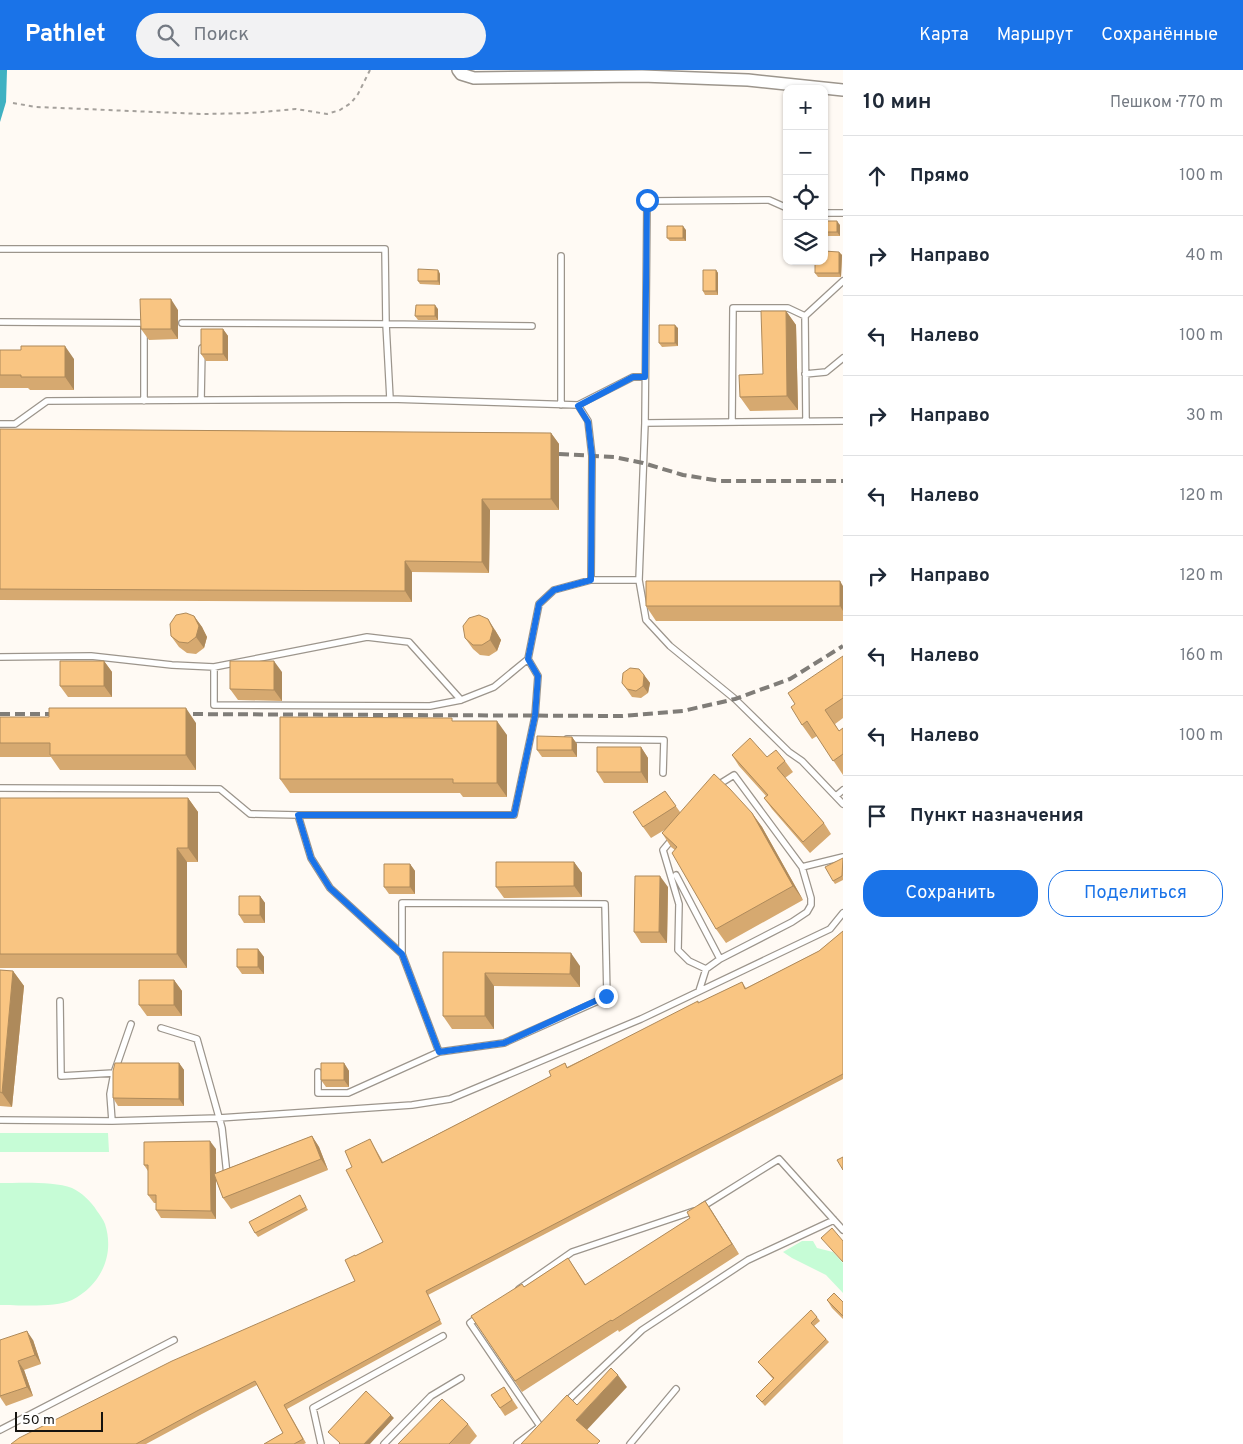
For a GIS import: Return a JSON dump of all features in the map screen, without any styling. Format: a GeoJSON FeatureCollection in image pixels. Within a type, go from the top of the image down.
{"type":"FeatureCollection","features":[{"type":"Feature","properties":{"kind":"street"},"geometry":{"type":"LineString","coordinates":[[458,70],[461,74],[474,78],[662,77],[748,80],[843,90]]}},
{"type":"Feature","properties":{"kind":"lane"},"geometry":{"type":"LineString","coordinates":[[783,206],[769,200],[647,200],[645,423],[639,580],[646,620],[670,646],[735,699],[789,752],[802,761],[843,804]]}},
{"type":"Feature","properties":{"kind":"lane"},"geometry":{"type":"LineString","coordinates":[[828,213],[843,213]]}},
{"type":"Feature","properties":{"kind":"lane"},"geometry":{"type":"LineString","coordinates":[[0,249],[385,249],[390,399]]}},
{"type":"Feature","properties":{"kind":"lane"},"geometry":{"type":"LineString","coordinates":[[561,256],[561,405]]}},
{"type":"Feature","properties":{"kind":"lane"},"geometry":{"type":"LineString","coordinates":[[806,421],[805,316],[843,281]]}},
{"type":"Feature","properties":{"kind":"lane"},"geometry":{"type":"LineString","coordinates":[[732,422],[733,308],[788,308],[805,316]]}},
{"type":"Feature","properties":{"kind":"lane"},"geometry":{"type":"LineString","coordinates":[[0,322],[144,322],[144,401]]}},
{"type":"Feature","properties":{"kind":"lane"},"geometry":{"type":"LineString","coordinates":[[182,323],[532,326]]}},
{"type":"Feature","properties":{"kind":"lane"},"geometry":{"type":"LineString","coordinates":[[202,346],[202,400]]}},
{"type":"Feature","properties":{"kind":"lane"},"geometry":{"type":"LineString","coordinates":[[805,374],[826,372],[843,358]]}},
{"type":"Feature","properties":{"kind":"lane"},"geometry":{"type":"LineString","coordinates":[[0,424],[15,424],[47,401],[390,399],[578,406],[633,377],[645,377]]}},
{"type":"Feature","properties":{"kind":"lane"},"geometry":{"type":"LineString","coordinates":[[578,406],[588,422],[592,456],[591,580]]}},
{"type":"Feature","properties":{"kind":"lane"},"geometry":{"type":"LineString","coordinates":[[645,423],[843,421]]}},
{"type":"Feature","properties":{"kind":"lane"},"geometry":{"type":"LineString","coordinates":[[214,667],[214,705],[430,706],[461,700],[494,687],[528,659],[539,604],[554,590],[591,580],[639,580]]}},
{"type":"Feature","properties":{"kind":"lane"},"geometry":{"type":"LineString","coordinates":[[0,657],[91,656],[172,665],[214,667],[367,637],[409,642],[461,700]]}},
{"type":"Feature","properties":{"kind":"lane"},"geometry":{"type":"LineString","coordinates":[[0,788],[220,788],[250,814],[514,815],[535,716],[538,676],[528,659]]}},
{"type":"Feature","properties":{"kind":"lane"},"geometry":{"type":"LineString","coordinates":[[530,739],[540,739]]}},
{"type":"Feature","properties":{"kind":"lane"},"geometry":{"type":"LineString","coordinates":[[559,739],[664,740],[663,773]]}},
{"type":"Feature","properties":{"kind":"lane"},"geometry":{"type":"LineString","coordinates":[[699,991],[706,969],[720,959],[792,922],[806,912],[811,905],[811,898],[802,866],[734,775],[714,788]]}},
{"type":"Feature","properties":{"kind":"lane"},"geometry":{"type":"LineString","coordinates":[[836,796],[843,790]]}},
{"type":"Feature","properties":{"kind":"lane"},"geometry":{"type":"LineString","coordinates":[[298,815],[311,858],[330,888],[402,954]]}},
{"type":"Feature","properties":{"kind":"lane"},"geometry":{"type":"LineString","coordinates":[[674,836],[663,850],[679,904],[678,950],[689,960],[706,969]]}},
{"type":"Feature","properties":{"kind":"lane"},"geometry":{"type":"LineString","coordinates":[[802,866],[843,857]]}},
{"type":"Feature","properties":{"kind":"lane"},"geometry":{"type":"LineString","coordinates":[[676,874],[720,959]]}},
{"type":"Feature","properties":{"kind":"lane"},"geometry":{"type":"LineString","coordinates":[[318,1072],[318,1093],[348,1093],[439,1052],[504,1043],[606,996],[605,904],[402,902],[402,954],[439,1052]]}},
{"type":"Feature","properties":{"kind":"lane"},"geometry":{"type":"LineString","coordinates":[[0,1120],[112,1121],[219,1118],[412,1105],[450,1099],[641,1019],[830,929],[843,913]]}},
{"type":"Feature","properties":{"kind":"lane"},"geometry":{"type":"LineString","coordinates":[[60,1001],[62,1076],[114,1073]]}},
{"type":"Feature","properties":{"kind":"lane"},"geometry":{"type":"LineString","coordinates":[[112,1121],[110,1094],[114,1073],[131,1024]]}},
{"type":"Feature","properties":{"kind":"lane"},"geometry":{"type":"LineString","coordinates":[[161,1028],[197,1040],[222,1128],[226,1176],[236,1172]]}},
{"type":"Feature","properties":{"kind":"lane"},"geometry":{"type":"LineString","coordinates":[[517,1290],[572,1252],[694,1212],[779,1158],[843,1230]]}},
{"type":"Feature","properties":{"kind":"lane"},"geometry":{"type":"LineString","coordinates":[[560,1407],[642,1330],[748,1260],[834,1220]]}},
{"type":"Feature","properties":{"kind":"lane"},"geometry":{"type":"LineString","coordinates":[[486,1312],[470,1323],[540,1426]]}},
{"type":"Feature","properties":{"kind":"lane"},"geometry":{"type":"LineString","coordinates":[[321,1444],[313,1408],[443,1336]]}},
{"type":"Feature","properties":{"kind":"lane"},"geometry":{"type":"LineString","coordinates":[[0,1430],[174,1340]]}},
{"type":"Feature","properties":{"kind":"lane"},"geometry":{"type":"LineString","coordinates":[[384,1444],[431,1396],[461,1378]]}},
{"type":"Feature","properties":{"kind":"lane"},"geometry":{"type":"LineString","coordinates":[[630,1444],[676,1389]]}},
{"type":"Feature","properties":{"kind":"lane"},"geometry":{"type":"LineString","coordinates":[[517,1444],[547,1420]]}},
{"type":"Feature","properties":{"kind":"path"},"geometry":{"type":"LineString","coordinates":[[13,103],[36,107],[203,114],[251,113],[296,109],[327,114],[340,110],[352,103],[370,70]]}},
{"type":"Feature","properties":{"kind":"green space"},"geometry":{"type":"Polygon","coordinates":[[[0,1133],[108,1133],[109,1152],[0,1152],[0,1133]]]}},
{"type":"Feature","properties":{"kind":"green space"},"geometry":{"type":"Polygon","coordinates":[[[0,1183],[37,1183],[65,1186],[79,1192],[95,1207],[105,1224],[108,1236],[107,1258],[98,1278],[82,1294],[65,1303],[37,1306],[0,1305],[0,1183]]]}},
{"type":"Feature","properties":{"kind":"green space"},"geometry":{"type":"Polygon","coordinates":[[[802,1241],[813,1241],[817,1248],[833,1252],[843,1263],[843,1293],[826,1275],[783,1252],[802,1241]]]}},
{"type":"Feature","properties":{"kind":"water"},"geometry":{"type":"Polygon","coordinates":[[[0,70],[7,70],[6,102],[0,122],[0,70]]]}},
{"type":"Feature","properties":{"kind":"building"},"geometry":{"type":"Polygon","coordinates":[[[828,221],[837,221],[837,232],[828,232],[828,221]]]}},
{"type":"Feature","properties":{"kind":"building"},"geometry":{"type":"Polygon","coordinates":[[[667,226],[683,226],[683,238],[667,238],[667,226]]]}},
{"type":"Feature","properties":{"kind":"building"},"geometry":{"type":"Polygon","coordinates":[[[828,251],[839,252],[839,273],[815,273],[815,265],[828,265],[828,251]]]}},
{"type":"Feature","properties":{"kind":"building"},"geometry":{"type":"Polygon","coordinates":[[[418,269],[438,270],[438,281],[418,281],[418,269]]]}},
{"type":"Feature","properties":{"kind":"building"},"geometry":{"type":"Polygon","coordinates":[[[703,270],[716,270],[716,291],[703,291],[703,270]]]}},
{"type":"Feature","properties":{"kind":"building"},"geometry":{"type":"Polygon","coordinates":[[[140,299],[171,299],[171,329],[141,329],[140,299]]]}},
{"type":"Feature","properties":{"kind":"building"},"geometry":{"type":"Polygon","coordinates":[[[416,305],[435,305],[435,316],[415,316],[416,305]]]}},
{"type":"Feature","properties":{"kind":"building"},"geometry":{"type":"Polygon","coordinates":[[[761,311],[786,311],[787,396],[740,397],[739,375],[763,374],[761,311]]]}},
{"type":"Feature","properties":{"kind":"building"},"geometry":{"type":"Polygon","coordinates":[[[659,325],[675,325],[675,343],[659,343],[659,325]]]}},
{"type":"Feature","properties":{"kind":"building"},"geometry":{"type":"Polygon","coordinates":[[[201,329],[223,329],[223,354],[201,354],[201,329]]]}},
{"type":"Feature","properties":{"kind":"building"},"geometry":{"type":"Polygon","coordinates":[[[21,346],[65,346],[65,377],[0,375],[0,350],[21,350],[21,346]]]}},
{"type":"Feature","properties":{"kind":"building"},"geometry":{"type":"Polygon","coordinates":[[[0,429],[551,433],[551,499],[482,499],[482,562],[405,561],[405,591],[0,589],[0,429]]]}},
{"type":"Feature","properties":{"kind":"building"},"geometry":{"type":"Polygon","coordinates":[[[646,581],[840,581],[840,606],[646,606],[646,581]]]}},
{"type":"Feature","properties":{"kind":"building"},"geometry":{"type":"Polygon","coordinates":[[[186,613],[194,616],[199,626],[196,637],[188,643],[179,642],[171,636],[170,624],[176,615],[186,613]]]}},
{"type":"Feature","properties":{"kind":"building"},"geometry":{"type":"Polygon","coordinates":[[[479,615],[488,619],[493,629],[490,640],[482,645],[473,645],[465,638],[463,626],[469,618],[479,615]]]}},
{"type":"Feature","properties":{"kind":"building"},"geometry":{"type":"Polygon","coordinates":[[[843,656],[843,698],[825,710],[839,731],[843,728],[843,754],[833,761],[807,721],[802,725],[791,707],[795,704],[788,693],[843,656]]]}},
{"type":"Feature","properties":{"kind":"building"},"geometry":{"type":"Polygon","coordinates":[[[60,661],[104,661],[104,686],[60,686],[60,661]]]}},
{"type":"Feature","properties":{"kind":"building"},"geometry":{"type":"Polygon","coordinates":[[[230,661],[274,661],[274,690],[230,689],[230,661]]]}},
{"type":"Feature","properties":{"kind":"building"},"geometry":{"type":"Polygon","coordinates":[[[630,668],[639,669],[644,675],[643,686],[636,691],[627,689],[622,683],[623,673],[630,668]]]}},
{"type":"Feature","properties":{"kind":"building"},"geometry":{"type":"Polygon","coordinates":[[[49,708],[186,708],[186,755],[50,755],[50,743],[0,743],[0,717],[49,717],[49,708]]]}},
{"type":"Feature","properties":{"kind":"building"},"geometry":{"type":"Polygon","coordinates":[[[280,717],[452,718],[452,721],[497,721],[497,783],[453,783],[453,779],[280,779],[280,717]]]}},
{"type":"Feature","properties":{"kind":"building"},"geometry":{"type":"Polygon","coordinates":[[[537,736],[572,737],[572,750],[537,750],[537,736]]]}},
{"type":"Feature","properties":{"kind":"building"},"geometry":{"type":"Polygon","coordinates":[[[750,738],[767,757],[776,750],[785,761],[777,768],[824,823],[803,842],[764,798],[768,795],[732,755],[750,738]]]}},
{"type":"Feature","properties":{"kind":"building"},"geometry":{"type":"Polygon","coordinates":[[[597,747],[641,747],[641,772],[597,772],[597,747]]]}},
{"type":"Feature","properties":{"kind":"building"},"geometry":{"type":"Polygon","coordinates":[[[714,774],[752,813],[793,886],[716,929],[672,853],[677,847],[662,833],[714,774]]]}},
{"type":"Feature","properties":{"kind":"building"},"geometry":{"type":"Polygon","coordinates":[[[665,791],[676,806],[643,827],[633,812],[665,791]]]}},
{"type":"Feature","properties":{"kind":"building"},"geometry":{"type":"Polygon","coordinates":[[[0,798],[188,798],[188,848],[177,848],[177,954],[0,954],[0,798]]]}},
{"type":"Feature","properties":{"kind":"building"},"geometry":{"type":"Polygon","coordinates":[[[843,858],[842,876],[833,881],[825,867],[843,858]]]}},
{"type":"Feature","properties":{"kind":"building"},"geometry":{"type":"Polygon","coordinates":[[[496,862],[574,862],[574,886],[496,887],[496,862]]]}},
{"type":"Feature","properties":{"kind":"building"},"geometry":{"type":"Polygon","coordinates":[[[384,864],[410,864],[410,887],[384,887],[384,864]]]}},
{"type":"Feature","properties":{"kind":"building"},"geometry":{"type":"Polygon","coordinates":[[[635,876],[660,876],[659,932],[634,932],[635,876]]]}},
{"type":"Feature","properties":{"kind":"building"},"geometry":{"type":"Polygon","coordinates":[[[239,896],[260,896],[260,915],[239,915],[239,896]]]}},
{"type":"Feature","properties":{"kind":"building"},"geometry":{"type":"Polygon","coordinates":[[[843,931],[843,1074],[426,1291],[440,1320],[284,1405],[303,1439],[294,1444],[264,1444],[283,1433],[255,1381],[136,1444],[11,1444],[19,1438],[172,1361],[355,1281],[345,1260],[383,1242],[346,1170],[352,1167],[345,1151],[370,1139],[382,1163],[551,1076],[549,1071],[565,1063],[567,1068],[698,1001],[698,1003],[742,982],[745,989],[819,951],[843,931]]]}},
{"type":"Feature","properties":{"kind":"building"},"geometry":{"type":"Polygon","coordinates":[[[237,949],[258,949],[258,967],[237,967],[237,949]]]}},
{"type":"Feature","properties":{"kind":"building"},"geometry":{"type":"Polygon","coordinates":[[[443,952],[571,953],[570,974],[485,973],[485,1016],[443,1016],[443,952]]]}},
{"type":"Feature","properties":{"kind":"building"},"geometry":{"type":"Polygon","coordinates":[[[0,970],[13,971],[2,1093],[0,1092],[0,970]]]}},
{"type":"Feature","properties":{"kind":"building"},"geometry":{"type":"Polygon","coordinates":[[[139,980],[174,980],[174,1005],[139,1005],[139,980]]]}},
{"type":"Feature","properties":{"kind":"building"},"geometry":{"type":"Polygon","coordinates":[[[115,1063],[179,1063],[179,1099],[113,1098],[113,1071],[115,1063]]]}},
{"type":"Feature","properties":{"kind":"building"},"geometry":{"type":"Polygon","coordinates":[[[321,1063],[344,1063],[344,1080],[321,1080],[321,1063]]]}},
{"type":"Feature","properties":{"kind":"building"},"geometry":{"type":"Polygon","coordinates":[[[312,1136],[321,1159],[223,1198],[214,1174],[312,1136]]]}},
{"type":"Feature","properties":{"kind":"building"},"geometry":{"type":"Polygon","coordinates":[[[210,1141],[211,1211],[156,1210],[156,1195],[148,1195],[148,1165],[144,1165],[144,1142],[210,1141]]]}},
{"type":"Feature","properties":{"kind":"building"},"geometry":{"type":"Polygon","coordinates":[[[843,1157],[843,1170],[837,1160],[843,1157]]]}},
{"type":"Feature","properties":{"kind":"building"},"geometry":{"type":"Polygon","coordinates":[[[300,1195],[306,1207],[255,1233],[249,1222],[300,1195]]]}},
{"type":"Feature","properties":{"kind":"building"},"geometry":{"type":"Polygon","coordinates":[[[705,1201],[732,1244],[515,1381],[471,1316],[522,1284],[524,1287],[568,1258],[585,1285],[690,1218],[687,1212],[705,1201]]]}},
{"type":"Feature","properties":{"kind":"building"},"geometry":{"type":"Polygon","coordinates":[[[832,1228],[843,1241],[843,1262],[821,1238],[832,1228]]]}},
{"type":"Feature","properties":{"kind":"building"},"geometry":{"type":"Polygon","coordinates":[[[834,1293],[843,1302],[843,1316],[827,1300],[834,1293]]]}},
{"type":"Feature","properties":{"kind":"building"},"geometry":{"type":"Polygon","coordinates":[[[811,1310],[817,1317],[811,1323],[826,1339],[762,1402],[756,1396],[774,1378],[758,1362],[811,1310]]]}},
{"type":"Feature","properties":{"kind":"building"},"geometry":{"type":"Polygon","coordinates":[[[27,1331],[35,1355],[18,1361],[27,1387],[0,1396],[0,1340],[27,1331]]]}},
{"type":"Feature","properties":{"kind":"building"},"geometry":{"type":"Polygon","coordinates":[[[611,1368],[618,1375],[576,1420],[600,1441],[597,1444],[521,1444],[567,1395],[577,1405],[611,1368]]]}},
{"type":"Feature","properties":{"kind":"building"},"geometry":{"type":"Polygon","coordinates":[[[504,1387],[512,1400],[500,1408],[491,1395],[504,1387]]]}},
{"type":"Feature","properties":{"kind":"building"},"geometry":{"type":"Polygon","coordinates":[[[366,1391],[391,1415],[364,1444],[339,1444],[328,1432],[366,1391]]]}},
{"type":"Feature","properties":{"kind":"building"},"geometry":{"type":"Polygon","coordinates":[[[442,1399],[468,1424],[449,1444],[398,1444],[442,1399]]]}},
{"type":"Feature","properties":{"kind":"railway"},"geometry":{"type":"LineString","coordinates":[[559,454],[614,457],[643,463],[683,475],[721,481],[843,481]]}},
{"type":"Feature","properties":{"kind":"railway"},"geometry":{"type":"LineString","coordinates":[[178,714],[622,716],[683,711],[735,699],[790,679],[843,646]]}},
{"type":"Feature","properties":{"kind":"railway"},"geometry":{"type":"LineString","coordinates":[[0,714],[63,714]]}},
{"type":"Feature","properties":{"kind":"route"},"geometry":{"type":"LineString","coordinates":[[606,996],[504,1043],[439,1052],[402,954],[330,888],[311,858],[298,815],[514,815],[535,716],[538,676],[528,659],[539,604],[554,590],[591,580],[592,456],[588,422],[578,406],[633,377],[645,377],[647,200]]}}]}
